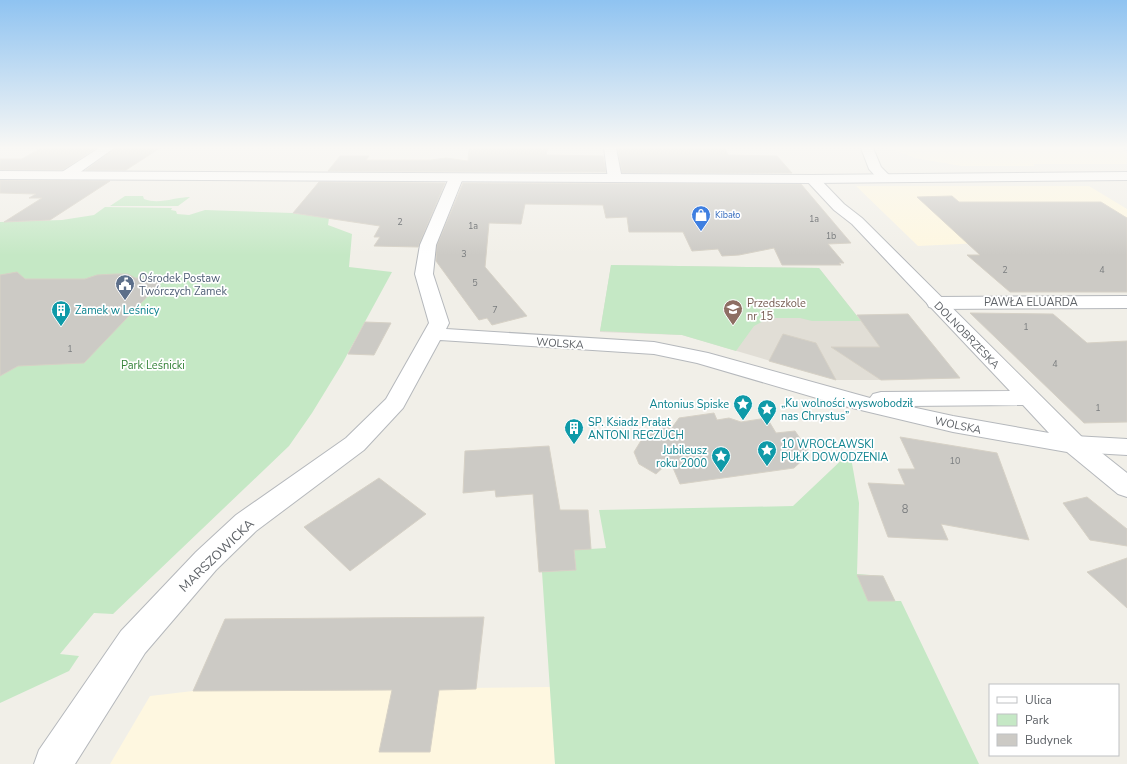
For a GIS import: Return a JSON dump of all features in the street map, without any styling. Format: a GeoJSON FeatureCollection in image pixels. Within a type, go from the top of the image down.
{"type":"FeatureCollection","features":[{"type":"Feature","properties":{"kind":"street"},"geometry":{"type":"LineString","coordinates":[[434,334],[439,323],[424,274],[428,245],[454,184]]}},
{"type":"Feature","properties":{"kind":"street","name":"DOLNOBRZESKA"},"geometry":{"type":"LineString","coordinates":[[817,184],[840,207],[857,221],[1027,398],[1074,444],[1127,486]]}},
{"type":"Feature","properties":{"kind":"street","name":"PAWŁA ELUARDA"},"geometry":{"type":"LineString","coordinates":[[936,302],[1127,302]]}},
{"type":"Feature","properties":{"kind":"street","name":"WOLSKA"},"geometry":{"type":"LineString","coordinates":[[434,334],[654,348],[701,357],[844,399],[979,430],[1048,442],[1127,447]]}},
{"type":"Feature","properties":{"kind":"street","name":"MARSZOWICKA"},"geometry":{"type":"LineString","coordinates":[[53,764],[132,642],[206,561],[246,523],[355,444],[395,403],[434,334]]}},
{"type":"Feature","properties":{"kind":"street","name":"WOLSKA"},"geometry":{"type":"LineString","coordinates":[[844,399],[1027,398]]}},
{"type":"Feature","properties":{"kind":"shaded area"},"geometry":{"type":"Polygon","coordinates":[[[856,186],[1089,186],[1127,209],[1127,236],[918,246],[856,186]]]}},
{"type":"Feature","properties":{"kind":"shaded area","name":"Przedszkole nr 15"},"geometry":{"type":"Polygon","coordinates":[[[611,265],[819,268],[869,331],[894,346],[881,380],[836,380],[682,335],[600,332],[611,265]]]}},
{"type":"Feature","properties":{"kind":"shaded area"},"geometry":{"type":"Polygon","coordinates":[[[550,687],[555,764],[110,764],[150,696],[193,691],[550,687]]]}},
{"type":"Feature","properties":{"kind":"green space"},"geometry":{"type":"Polygon","coordinates":[[[125,196],[143,196],[144,199],[150,201],[190,197],[178,206],[110,206],[125,196]]]}},
{"type":"Feature","properties":{"kind":"green space","name":"Park Leśnicki"},"geometry":{"type":"Polygon","coordinates":[[[105,207],[172,208],[171,210],[176,211],[177,214],[189,215],[205,210],[293,213],[329,218],[328,225],[352,234],[349,267],[392,272],[342,364],[312,413],[289,446],[113,614],[94,613],[60,654],[79,656],[69,671],[0,703],[0,222],[62,220],[94,215],[105,207]]]}},
{"type":"Feature","properties":{"kind":"green space","name":"Przedszkole nr 15"},"geometry":{"type":"Polygon","coordinates":[[[611,265],[819,268],[861,321],[812,321],[800,318],[769,318],[754,326],[736,351],[682,335],[600,331],[611,265]]]}},
{"type":"Feature","properties":{"kind":"green space"},"geometry":{"type":"Polygon","coordinates":[[[850,452],[859,503],[857,574],[883,576],[895,601],[901,601],[979,764],[555,764],[542,572],[576,570],[574,550],[606,548],[599,510],[793,506],[850,452]]]}},
{"type":"Feature","properties":{"kind":"building"},"geometry":{"type":"Polygon","coordinates":[[[0,184],[106,184],[50,220],[4,222],[42,198],[29,198],[36,194],[0,193],[0,184]]]}},
{"type":"Feature","properties":{"kind":"building"},"geometry":{"type":"Polygon","coordinates":[[[318,184],[445,184],[418,247],[374,246],[380,237],[374,237],[380,226],[293,213],[318,184]]]}},
{"type":"Feature","properties":{"kind":"building"},"geometry":{"type":"Polygon","coordinates":[[[463,184],[801,184],[851,243],[828,244],[844,263],[839,263],[841,265],[782,265],[774,248],[739,255],[722,256],[718,249],[692,251],[683,232],[629,232],[627,217],[606,218],[603,205],[525,204],[521,224],[489,223],[485,267],[527,316],[492,325],[487,318],[479,320],[436,261],[437,245],[463,184]]]}},
{"type":"Feature","properties":{"kind":"building"},"geometry":{"type":"Polygon","coordinates":[[[952,196],[959,202],[1101,202],[1127,218],[1127,292],[1010,292],[967,255],[980,255],[917,197],[952,196]]]}},
{"type":"Feature","properties":{"kind":"building"},"geometry":{"type":"Polygon","coordinates":[[[17,272],[25,279],[85,279],[97,275],[116,274],[128,274],[135,278],[165,278],[84,363],[18,366],[0,376],[0,275],[17,272]]]}},
{"type":"Feature","properties":{"kind":"building"},"geometry":{"type":"Polygon","coordinates":[[[970,313],[1053,314],[1087,343],[1127,341],[1127,422],[1084,423],[970,313]]]}},
{"type":"Feature","properties":{"kind":"building"},"geometry":{"type":"Polygon","coordinates":[[[908,314],[960,378],[881,380],[831,347],[880,347],[857,315],[908,314]]]}},
{"type":"Feature","properties":{"kind":"building"},"geometry":{"type":"Polygon","coordinates":[[[365,322],[391,323],[374,355],[348,354],[365,322]]]}},
{"type":"Feature","properties":{"kind":"building"},"geometry":{"type":"Polygon","coordinates":[[[783,334],[816,343],[836,380],[769,361],[783,334]]]}},
{"type":"Feature","properties":{"kind":"building"},"geometry":{"type":"Polygon","coordinates":[[[714,413],[717,420],[729,418],[741,422],[767,418],[776,433],[795,431],[810,453],[794,468],[680,484],[670,461],[656,474],[639,464],[634,452],[642,439],[665,426],[671,429],[679,418],[714,413]]]}},
{"type":"Feature","properties":{"kind":"building"},"geometry":{"type":"Polygon","coordinates":[[[900,437],[997,453],[1029,540],[941,524],[948,540],[888,537],[868,483],[905,485],[898,469],[915,469],[900,437]]]}},
{"type":"Feature","properties":{"kind":"building"},"geometry":{"type":"Polygon","coordinates":[[[549,446],[560,510],[588,510],[591,549],[574,550],[576,570],[539,572],[533,494],[496,497],[495,490],[463,493],[465,451],[549,446]]]}},
{"type":"Feature","properties":{"kind":"building"},"geometry":{"type":"Polygon","coordinates":[[[379,478],[426,514],[350,571],[304,527],[379,478]]]}},
{"type":"Feature","properties":{"kind":"building"},"geometry":{"type":"Polygon","coordinates":[[[1087,497],[1127,529],[1127,546],[1090,540],[1063,503],[1087,497]]]}},
{"type":"Feature","properties":{"kind":"building"},"geometry":{"type":"Polygon","coordinates":[[[1127,558],[1127,608],[1087,572],[1127,558]]]}},
{"type":"Feature","properties":{"kind":"building"},"geometry":{"type":"Polygon","coordinates":[[[857,575],[883,576],[895,601],[868,601],[857,575]]]}},
{"type":"Feature","properties":{"kind":"building"},"geometry":{"type":"Polygon","coordinates":[[[484,617],[476,689],[439,690],[430,752],[379,752],[392,690],[193,691],[225,619],[484,617]]]}},
{"type":"Feature","properties":{"kind":"place","name":"Kibało"},"geometry":{"type":"Point","coordinates":[701,232]}},
{"type":"Feature","properties":{"kind":"place","name":"Ośrodek Postaw Twórczych Zamek"},"geometry":{"type":"Point","coordinates":[125,301]}},
{"type":"Feature","properties":{"kind":"place","name":"Przedszkole nr 15"},"geometry":{"type":"Point","coordinates":[733,326]}},
{"type":"Feature","properties":{"kind":"place","name":"Zamek w Leśnicy"},"geometry":{"type":"Point","coordinates":[61,327]}},
{"type":"Feature","properties":{"kind":"place","name":"Antonius Spiske"},"geometry":{"type":"Point","coordinates":[743,421]}},
{"type":"Feature","properties":{"kind":"place","name":"„Ku wolności wyswobodził nas Chrystus”"},"geometry":{"type":"Point","coordinates":[767,426]}},
{"type":"Feature","properties":{"kind":"place","name":"SP. Ksiadz Prałat ANTONI RECZUCH"},"geometry":{"type":"Point","coordinates":[574,445]}},
{"type":"Feature","properties":{"kind":"place","name":"10 WROCŁAWSKI PUŁK DOWODZENIA"},"geometry":{"type":"Point","coordinates":[767,467]}},
{"type":"Feature","properties":{"kind":"place","name":"Jubileusz roku 2000"},"geometry":{"type":"Point","coordinates":[721,473]}}]}
